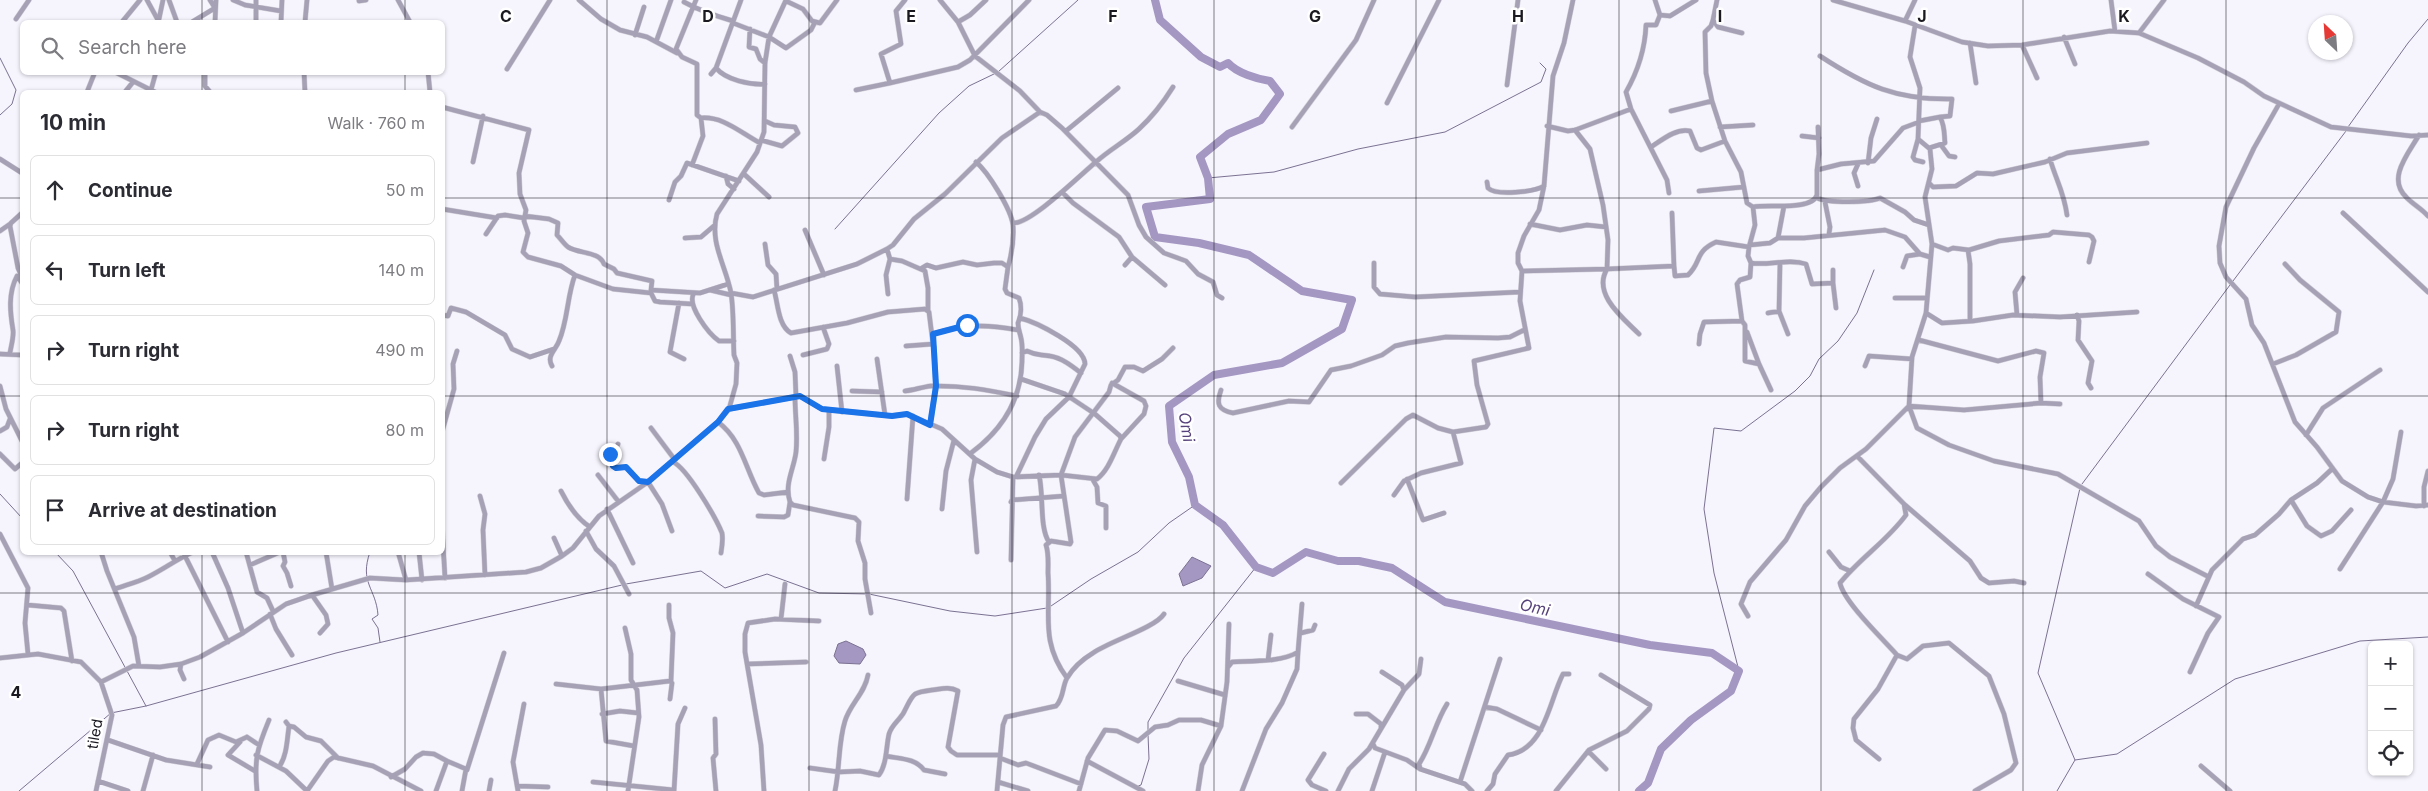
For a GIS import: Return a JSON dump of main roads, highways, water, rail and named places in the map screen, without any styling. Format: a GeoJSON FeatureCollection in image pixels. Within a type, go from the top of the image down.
{"type":"FeatureCollection","features":[{"type":"Feature","properties":{"kind":"waterway"},"geometry":{"type":"LineString","coordinates":[[998,72],[1078,0]]}},
{"type":"Feature","properties":{"kind":"waterway","name":"Omi"},"geometry":{"type":"LineString","coordinates":[[1155,0],[1160,20],[1201,57],[1220,67],[1228,63],[1248,75],[1270,81],[1280,94],[1261,120],[1228,134],[1200,157],[1208,178],[1210,199],[1146,207],[1155,237],[1199,243],[1249,255],[1302,291],[1352,300],[1342,329],[1282,363],[1214,375],[1169,406],[1172,442],[1189,477],[1195,505],[1223,525],[1256,567],[1273,573],[1306,552],[1338,561],[1359,561],[1392,568],[1445,602],[1650,645],[1712,653],[1739,671],[1731,691],[1691,720],[1661,749],[1648,783],[1639,791]]}},
{"type":"Feature","properties":{"kind":"waterway"},"geometry":{"type":"LineString","coordinates":[[2348,127],[2408,43],[2428,19]]}},
{"type":"Feature","properties":{"kind":"waterway"},"geometry":{"type":"LineString","coordinates":[[0,58],[16,90],[12,104],[0,115]]}},
{"type":"Feature","properties":{"kind":"waterway"},"geometry":{"type":"LineString","coordinates":[[1208,178],[1274,172],[1358,149],[1445,132],[1541,82],[1546,69],[1540,63]]}},
{"type":"Feature","properties":{"kind":"waterway"},"geometry":{"type":"LineString","coordinates":[[835,229],[939,113],[969,86],[994,74]]}},
{"type":"Feature","properties":{"kind":"waterway"},"geometry":{"type":"LineString","coordinates":[[2233,281],[2346,131]]}},
{"type":"Feature","properties":{"kind":"waterway"},"geometry":{"type":"LineString","coordinates":[[1739,671],[1714,573],[1704,509],[1714,428],[1741,431],[1795,391],[1810,376],[1819,359],[1838,341],[1857,313],[1874,270]]}},
{"type":"Feature","properties":{"kind":"waterway"},"geometry":{"type":"LineString","coordinates":[[2082,484],[2230,285]]}},
{"type":"Feature","properties":{"kind":"waterway"},"geometry":{"type":"LineString","coordinates":[[2057,791],[2075,760],[2038,673],[2080,488]]}},
{"type":"Feature","properties":{"kind":"waterway"},"geometry":{"type":"LineString","coordinates":[[0,494],[20,516]]}},
{"type":"Feature","properties":{"kind":"waterway"},"geometry":{"type":"LineString","coordinates":[[1051,606],[1091,579],[1138,552],[1169,523],[1195,505]]}},
{"type":"Feature","properties":{"kind":"waterway"},"geometry":{"type":"LineString","coordinates":[[58,555],[73,571],[146,706]]}},
{"type":"Feature","properties":{"kind":"waterway"},"geometry":{"type":"LineString","coordinates":[[369,555],[366,571],[377,606],[378,615],[372,619],[378,628],[380,642]]}},
{"type":"Feature","properties":{"kind":"waterway"},"geometry":{"type":"LineString","coordinates":[[1148,730],[1148,722],[1184,658],[1256,567]]}},
{"type":"Feature","properties":{"kind":"waterway"},"geometry":{"type":"LineString","coordinates":[[626,584],[701,571],[725,588],[767,574],[819,593],[869,594],[950,611],[995,616],[1047,608]]}},
{"type":"Feature","properties":{"kind":"waterway"},"geometry":{"type":"LineString","coordinates":[[19,791],[111,713],[146,706],[336,653],[622,585]]}},
{"type":"Feature","properties":{"kind":"waterway"},"geometry":{"type":"LineString","coordinates":[[2075,760],[2117,754],[2235,679],[2360,641],[2428,637]]}},
{"type":"Feature","properties":{"kind":"waterway"},"geometry":{"type":"LineString","coordinates":[[1138,786],[1141,785],[1149,759],[1148,734]]}}]}
